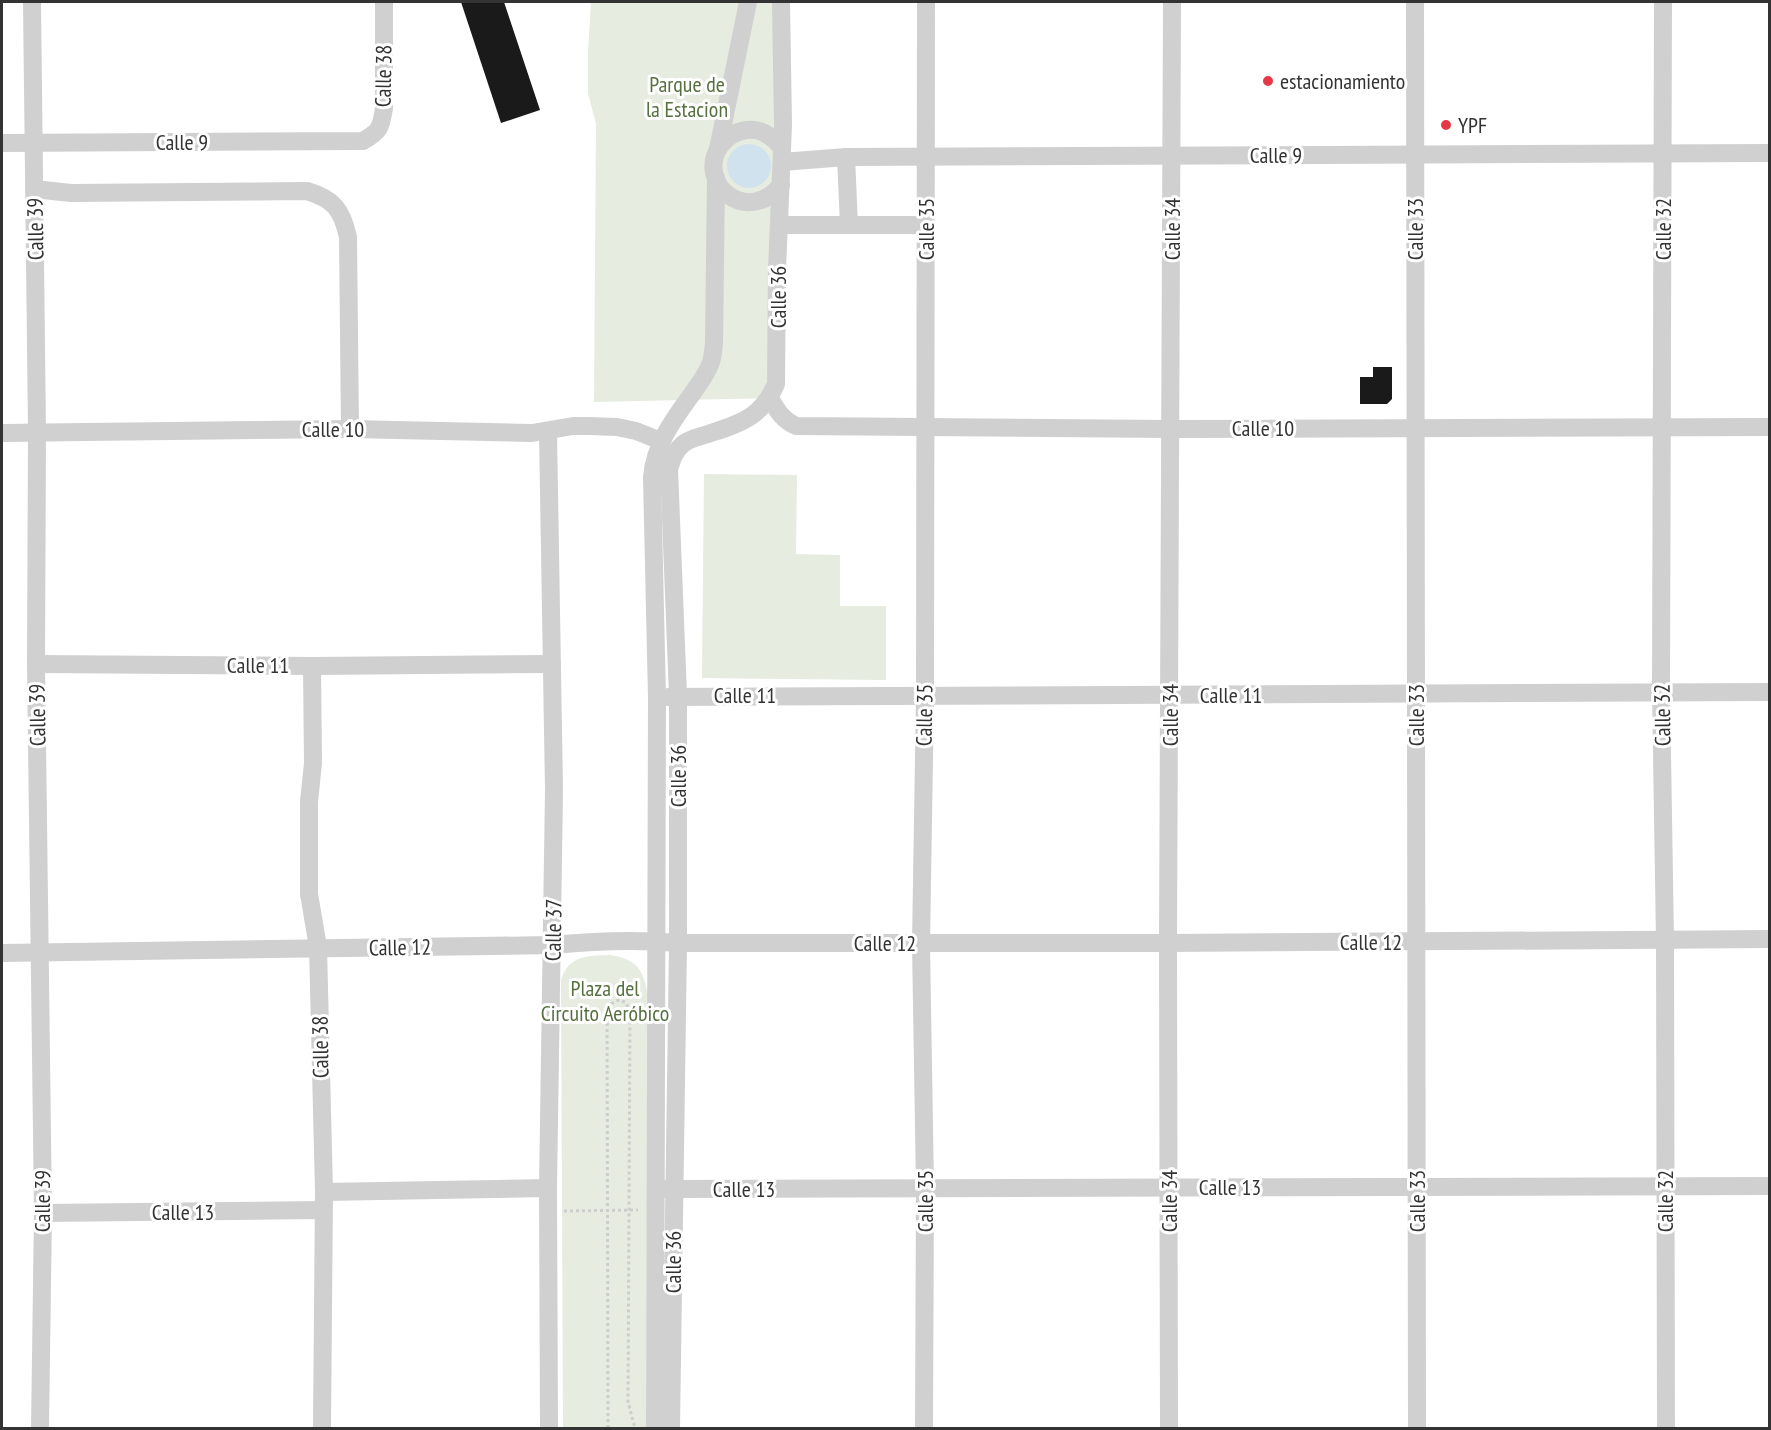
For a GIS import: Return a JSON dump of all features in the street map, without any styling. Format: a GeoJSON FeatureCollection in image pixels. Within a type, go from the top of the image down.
{"type":"FeatureCollection","features":[{"type":"Feature","properties":{"kind":"street","name":"Calle 39"},"geometry":{"type":"LineString","coordinates":[[32,2],[37,431],[36,664],[43,1213],[40,1428]]}},
{"type":"Feature","properties":{"kind":"street","name":"Calle 38"},"geometry":{"type":"LineString","coordinates":[[363,141],[378,132],[383,116],[384,2]]}},
{"type":"Feature","properties":{"kind":"street"},"geometry":{"type":"LineString","coordinates":[[748,2],[714,169],[720,186],[733,198],[750,203],[768,198],[782,185],[781,2]]}},
{"type":"Feature","properties":{"kind":"street","name":"Calle 35"},"geometry":{"type":"LineString","coordinates":[[924,1428],[925,1188],[921,943],[925,695],[926,2]]}},
{"type":"Feature","properties":{"kind":"street","name":"Calle 34"},"geometry":{"type":"LineString","coordinates":[[1169,1428],[1168,943],[1172,2]]}},
{"type":"Feature","properties":{"kind":"street","name":"Calle 33"},"geometry":{"type":"LineString","coordinates":[[1415,2],[1417,1428]]}},
{"type":"Feature","properties":{"kind":"street","name":"Calle 32"},"geometry":{"type":"LineString","coordinates":[[1663,2],[1662,692],[1665,940],[1665,1428]]}},
{"type":"Feature","properties":{"kind":"street"},"geometry":{"type":"LineString","coordinates":[[718,149],[731,135],[750,129],[769,135],[782,155]]}},
{"type":"Feature","properties":{"kind":"street","name":"Calle 9"},"geometry":{"type":"LineString","coordinates":[[2,143],[363,141]]}},
{"type":"Feature","properties":{"kind":"street","name":"Calle 9"},"geometry":{"type":"LineString","coordinates":[[782,155],[846,157],[1770,153]]}},
{"type":"Feature","properties":{"kind":"street"},"geometry":{"type":"LineString","coordinates":[[846,157],[849,225]]}},
{"type":"Feature","properties":{"kind":"street","name":"Calle 36"},"geometry":{"type":"LineString","coordinates":[[671,1428],[657,941],[657,698],[651,477],[661,441],[670,424],[704,378],[711,363],[714,344],[716,178]]}},
{"type":"Feature","properties":{"kind":"street","name":"Calle 36"},"geometry":{"type":"LineString","coordinates":[[655,1428],[655,1210],[664,1189],[678,943],[678,695],[669,469],[674,454],[683,443],[747,420],[762,408],[770,398],[776,384],[782,185]]}},
{"type":"Feature","properties":{"kind":"street"},"geometry":{"type":"LineString","coordinates":[[34,189],[71,193],[307,191],[324,196],[344,218],[348,237],[350,429]]}},
{"type":"Feature","properties":{"kind":"street"},"geometry":{"type":"LineString","coordinates":[[779,225],[926,225]]}},
{"type":"Feature","properties":{"kind":"street","name":"Calle 10"},"geometry":{"type":"LineString","coordinates":[[770,398],[780,416],[795,426],[1171,429],[1770,427]]}},
{"type":"Feature","properties":{"kind":"street","name":"Calle 10"},"geometry":{"type":"LineString","coordinates":[[2,433],[350,429],[532,433],[573,426],[617,427],[636,431],[661,441]]}},
{"type":"Feature","properties":{"kind":"street","name":"Calle 37"},"geometry":{"type":"LineString","coordinates":[[548,431],[554,790],[548,1188],[549,1428]]}},
{"type":"Feature","properties":{"kind":"street","name":"Calle 11"},"geometry":{"type":"LineString","coordinates":[[36,664],[312,666],[552,664]]}},
{"type":"Feature","properties":{"kind":"street","name":"Calle 38"},"geometry":{"type":"LineString","coordinates":[[312,666],[313,764],[309,802],[309,894],[318,947],[324,1192],[322,1428]]}},
{"type":"Feature","properties":{"kind":"street","name":"Calle 11"},"geometry":{"type":"LineString","coordinates":[[657,698],[678,695],[1770,692]]}},
{"type":"Feature","properties":{"kind":"street","name":"Calle 12"},"geometry":{"type":"LineString","coordinates":[[2,953],[553,945],[589,941],[1168,943],[1770,939]]}},
{"type":"Feature","properties":{"kind":"street","name":"Calle 13"},"geometry":{"type":"LineString","coordinates":[[664,1189],[1770,1186]]}},
{"type":"Feature","properties":{"kind":"street"},"geometry":{"type":"LineString","coordinates":[[324,1192],[548,1188]]}},
{"type":"Feature","properties":{"kind":"street","name":"Calle 13"},"geometry":{"type":"LineString","coordinates":[[43,1213],[324,1210]]}},
{"type":"Feature","properties":{"kind":"path"},"geometry":{"type":"LineString","coordinates":[[608,1428],[607,1009],[610,1004],[619,1000],[625,1002],[630,1010],[627,1402],[634,1428]]}},
{"type":"Feature","properties":{"kind":"path"},"geometry":{"type":"LineString","coordinates":[[548,1211],[655,1210]]}},
{"type":"Feature","properties":{"kind":"green space","name":"Parque de la Estacion"},"geometry":{"type":"Polygon","coordinates":[[[591,2],[781,2],[770,398],[594,402],[596,124],[588,93],[591,2]]]}},
{"type":"Feature","properties":{"kind":"green space"},"geometry":{"type":"Polygon","coordinates":[[[704,474],[797,475],[796,554],[840,555],[840,606],[886,606],[886,680],[702,678],[704,474]]]}},
{"type":"Feature","properties":{"kind":"green space","name":"Plaza del Circuito Aeróbico"},"geometry":{"type":"Polygon","coordinates":[[[610,955],[627,959],[638,967],[648,996],[646,1428],[563,1428],[561,980],[564,972],[574,961],[586,957],[610,955]]]}},
{"type":"Feature","properties":{"kind":"water"},"geometry":{"type":"Polygon","coordinates":[[[749,144],[758,145],[765,150],[770,157],[770,175],[765,182],[758,187],[749,188],[740,187],[733,182],[728,175],[727,166],[728,157],[733,150],[740,145],[749,144]]]}},
{"type":"Feature","properties":{"kind":"building"},"geometry":{"type":"Polygon","coordinates":[[[461,2],[504,2],[540,110],[501,123],[461,2]]]}},
{"type":"Feature","properties":{"kind":"building"},"geometry":{"type":"Polygon","coordinates":[[[1373,367],[1392,367],[1392,399],[1387,404],[1360,404],[1360,377],[1373,377],[1373,367]]]}},
{"type":"Feature","properties":{"kind":"place","name":"estacionamiento"},"geometry":{"type":"Point","coordinates":[1268,81]}},
{"type":"Feature","properties":{"kind":"place","name":"YPF"},"geometry":{"type":"Point","coordinates":[1446,125]}}]}
